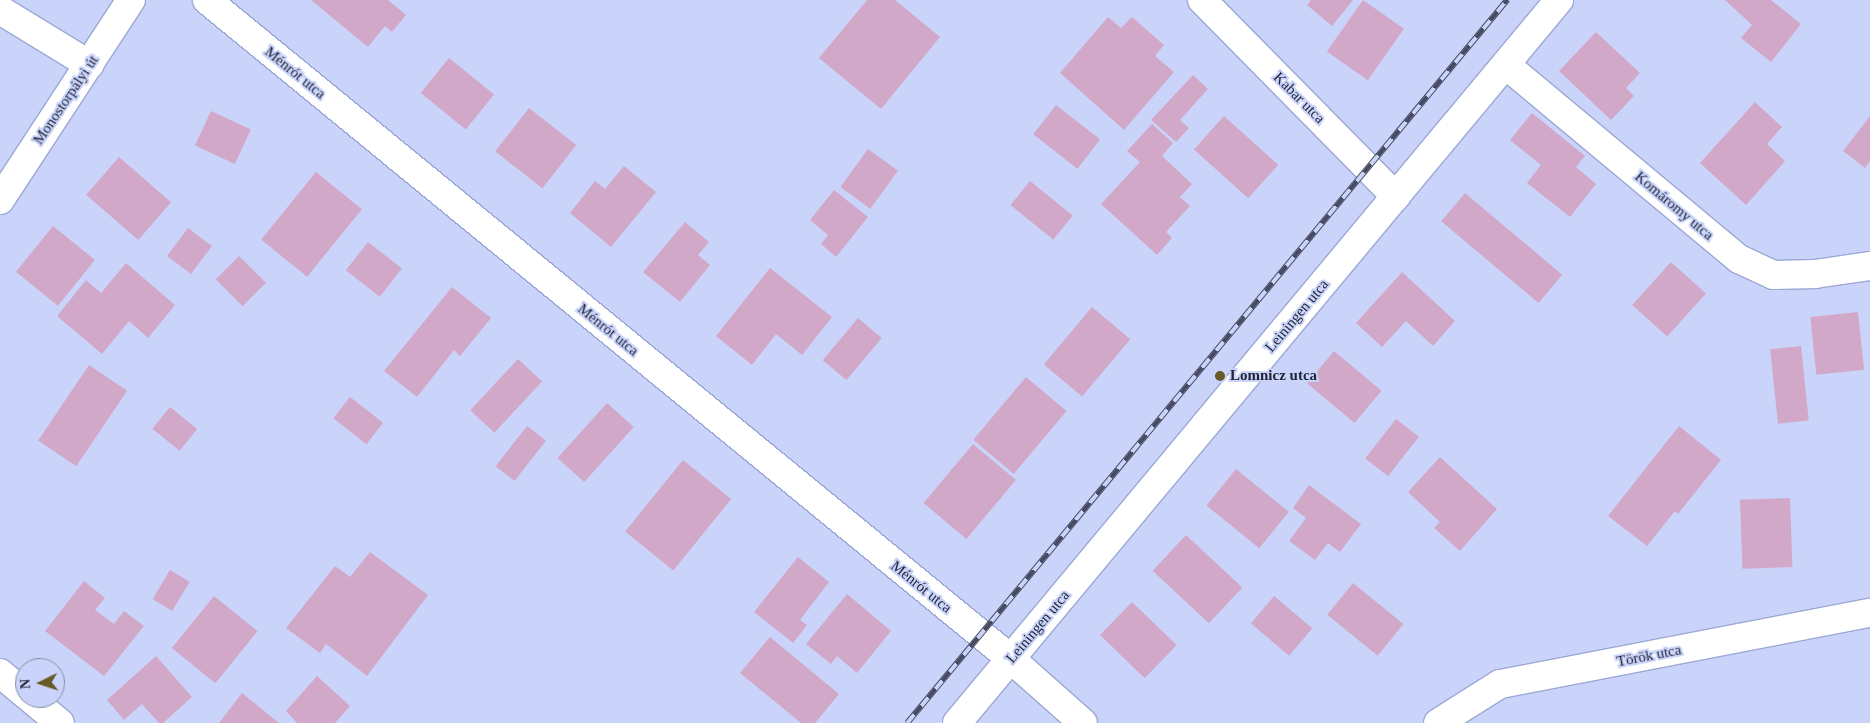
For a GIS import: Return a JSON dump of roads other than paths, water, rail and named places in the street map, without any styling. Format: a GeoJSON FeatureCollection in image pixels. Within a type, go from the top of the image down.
{"type":"FeatureCollection","features":[{"type":"Feature","properties":{"kind":"street","name":"Monostorpályi út"},"geometry":{"type":"LineString","coordinates":[[0,200],[131,0]]}},
{"type":"Feature","properties":{"kind":"street","name":"Ménrót utca"},"geometry":{"type":"LineString","coordinates":[[206,0],[1011,659],[1083,723]]}},
{"type":"Feature","properties":{"kind":"street","name":"Kabar utca"},"geometry":{"type":"LineString","coordinates":[[1202,0],[1396,197]]}},
{"type":"Feature","properties":{"kind":"street","name":"Leiningen utca"},"geometry":{"type":"LineString","coordinates":[[957,723],[1559,0]]}},
{"type":"Feature","properties":{"kind":"street"},"geometry":{"type":"LineString","coordinates":[[0,10],[90,65]]}},
{"type":"Feature","properties":{"kind":"street","name":"Komáromy utca"},"geometry":{"type":"LineString","coordinates":[[1506,65],[1739,260],[1774,275],[1815,274],[1870,266]]}},
{"type":"Feature","properties":{"kind":"street","name":"Török utca"},"geometry":{"type":"LineString","coordinates":[[1438,723],[1500,684],[1870,613]]}},
{"type":"Feature","properties":{"kind":"street"},"geometry":{"type":"LineString","coordinates":[[0,673],[15,686]]}},
{"type":"Feature","properties":{"kind":"street"},"geometry":{"type":"LineString","coordinates":[[42,708],[60,723]]}},
{"type":"Feature","properties":{"kind":"railway"},"geometry":{"type":"LineString","coordinates":[[907,723],[1507,0]]}},
{"type":"Feature","properties":{"kind":"place","name":"Lomnicz utca"},"geometry":{"type":"Point","coordinates":[1220,376]}}]}
